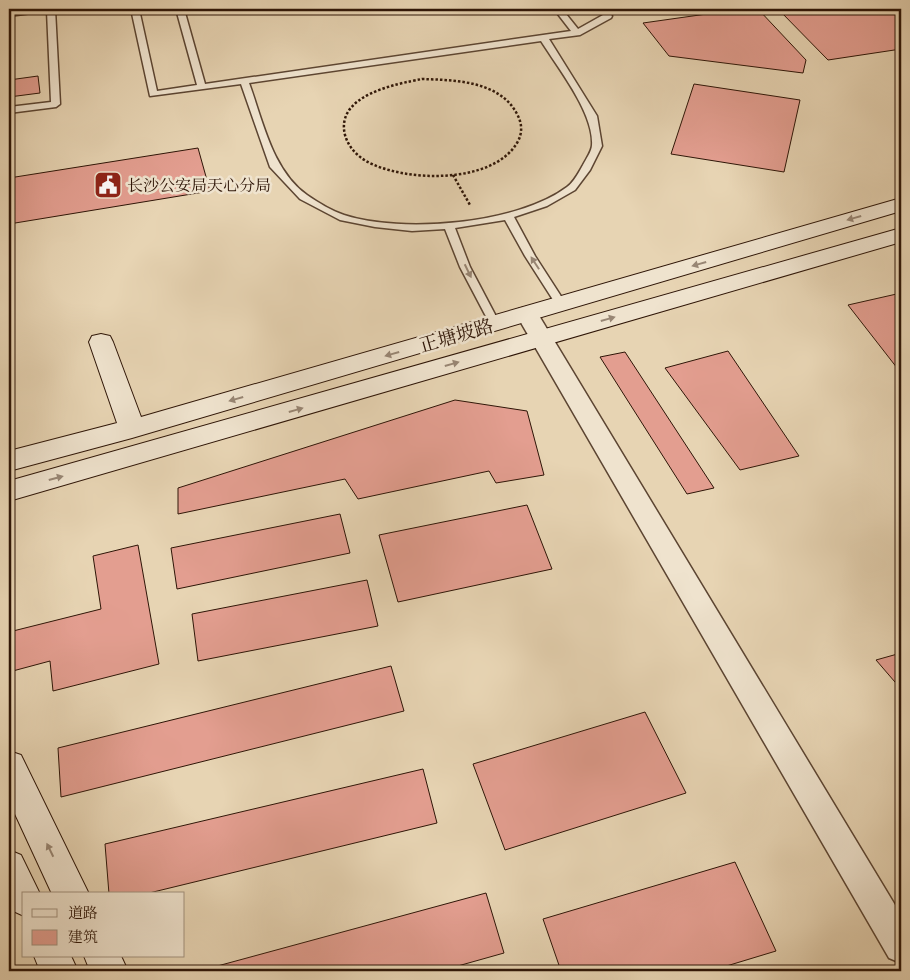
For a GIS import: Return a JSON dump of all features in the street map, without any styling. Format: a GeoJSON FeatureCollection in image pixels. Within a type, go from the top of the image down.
{"type":"FeatureCollection","features":[{"type":"Feature","properties":{"kind":"street","name":"正塘坡路"},"geometry":{"type":"LineString","coordinates":[[9,461],[132,429],[901,204]]}},
{"type":"Feature","properties":{"kind":"street","name":"正塘坡路"},"geometry":{"type":"LineString","coordinates":[[9,491],[217,434],[901,235]]}},
{"type":"Feature","properties":{"kind":"street"},"geometry":{"type":"LineString","coordinates":[[527,314],[901,946]]}},
{"type":"Feature","properties":{"kind":"street"},"geometry":{"type":"LineString","coordinates":[[101,342],[132,429]]}},
{"type":"Feature","properties":{"kind":"street"},"geometry":{"type":"LineString","coordinates":[[9,766],[70,892]]}},
{"type":"Feature","properties":{"kind":"street"},"geometry":{"type":"LineString","coordinates":[[9,867],[22,894]]}},
{"type":"Feature","properties":{"kind":"street"},"geometry":{"type":"LineString","coordinates":[[53,958],[59,971]]}},
{"type":"Feature","properties":{"kind":"street"},"geometry":{"type":"LineString","coordinates":[[103,958],[109,971]]}},
{"type":"Feature","properties":{"kind":"lane"},"geometry":{"type":"LineString","coordinates":[[9,14],[46,9]]}},
{"type":"Feature","properties":{"kind":"lane"},"geometry":{"type":"LineString","coordinates":[[9,110],[56,104],[51,9]]}},
{"type":"Feature","properties":{"kind":"lane"},"geometry":{"type":"LineString","coordinates":[[135,9],[153,94],[577,34],[608,16],[602,9]]}},
{"type":"Feature","properties":{"kind":"lane"},"geometry":{"type":"LineString","coordinates":[[180,9],[202,87]]}},
{"type":"Feature","properties":{"kind":"lane"},"geometry":{"type":"LineString","coordinates":[[558,9],[577,34]]}},
{"type":"Feature","properties":{"kind":"lane"},"geometry":{"type":"LineString","coordinates":[[244,81],[275,167],[303,197],[340,216],[374,224],[412,228],[449,226],[508,216],[544,204],[572,188],[585,170],[597,146],[592,116],[544,38]]}},
{"type":"Feature","properties":{"kind":"lane"},"geometry":{"type":"LineString","coordinates":[[508,216],[530,256],[562,304]]}},
{"type":"Feature","properties":{"kind":"lane"},"geometry":{"type":"LineString","coordinates":[[449,226],[465,267],[495,324]]}},
{"type":"Feature","properties":{"kind":"path"},"geometry":{"type":"LineString","coordinates":[[422,79],[451,80],[479,86],[502,96],[517,110],[522,127],[517,144],[501,159],[476,171],[453,175],[415,176],[387,171],[365,161],[349,148],[343,133],[345,117],[356,103],[373,92],[396,83],[422,79]]}},
{"type":"Feature","properties":{"kind":"path"},"geometry":{"type":"LineString","coordinates":[[453,175],[479,221]]}},
{"type":"Feature","properties":{"kind":"building"},"geometry":{"type":"Polygon","coordinates":[[[742,9],[758,9],[806,60],[803,73],[669,56],[643,23],[742,9]]]}},
{"type":"Feature","properties":{"kind":"building"},"geometry":{"type":"Polygon","coordinates":[[[778,9],[901,9],[901,49],[828,60],[778,9]]]}},
{"type":"Feature","properties":{"kind":"building"},"geometry":{"type":"Polygon","coordinates":[[[38,76],[40,93],[9,97],[9,80],[38,76]]]}},
{"type":"Feature","properties":{"kind":"building"},"geometry":{"type":"Polygon","coordinates":[[[694,84],[800,100],[784,172],[671,154],[694,84]]]}},
{"type":"Feature","properties":{"kind":"building","name":"长沙公安局天心分局"},"geometry":{"type":"Polygon","coordinates":[[[198,148],[210,191],[9,224],[9,178],[198,148]]]}},
{"type":"Feature","properties":{"kind":"building"},"geometry":{"type":"Polygon","coordinates":[[[901,293],[901,373],[848,305],[901,293]]]}},
{"type":"Feature","properties":{"kind":"building"},"geometry":{"type":"Polygon","coordinates":[[[728,351],[799,456],[740,470],[665,368],[728,351]]]}},
{"type":"Feature","properties":{"kind":"building"},"geometry":{"type":"Polygon","coordinates":[[[625,352],[714,488],[687,494],[600,357],[625,352]]]}},
{"type":"Feature","properties":{"kind":"building"},"geometry":{"type":"Polygon","coordinates":[[[455,400],[527,411],[544,475],[496,483],[489,471],[358,499],[345,479],[178,514],[178,488],[455,400]]]}},
{"type":"Feature","properties":{"kind":"building"},"geometry":{"type":"Polygon","coordinates":[[[527,505],[552,569],[398,602],[379,535],[527,505]]]}},
{"type":"Feature","properties":{"kind":"building"},"geometry":{"type":"Polygon","coordinates":[[[340,514],[350,553],[177,589],[171,548],[340,514]]]}},
{"type":"Feature","properties":{"kind":"building"},"geometry":{"type":"Polygon","coordinates":[[[138,545],[159,664],[53,691],[50,661],[9,672],[9,632],[101,609],[93,556],[138,545]]]}},
{"type":"Feature","properties":{"kind":"building"},"geometry":{"type":"Polygon","coordinates":[[[367,580],[378,626],[198,661],[192,614],[367,580]]]}},
{"type":"Feature","properties":{"kind":"building"},"geometry":{"type":"Polygon","coordinates":[[[901,653],[901,689],[876,660],[901,653]]]}},
{"type":"Feature","properties":{"kind":"building"},"geometry":{"type":"Polygon","coordinates":[[[391,666],[404,711],[61,797],[58,748],[391,666]]]}},
{"type":"Feature","properties":{"kind":"building"},"geometry":{"type":"Polygon","coordinates":[[[645,712],[686,793],[505,850],[473,764],[645,712]]]}},
{"type":"Feature","properties":{"kind":"building"},"geometry":{"type":"Polygon","coordinates":[[[423,769],[437,823],[153,892],[109,892],[105,844],[423,769]]]}},
{"type":"Feature","properties":{"kind":"building"},"geometry":{"type":"Polygon","coordinates":[[[735,862],[776,951],[710,971],[561,971],[543,919],[735,862]]]}},
{"type":"Feature","properties":{"kind":"building"},"geometry":{"type":"Polygon","coordinates":[[[486,893],[504,953],[440,971],[199,971],[486,893]]]}},
{"type":"Feature","properties":{"kind":"place","name":"长沙公安局天心分局"},"geometry":{"type":"Point","coordinates":[108,185]}}]}
